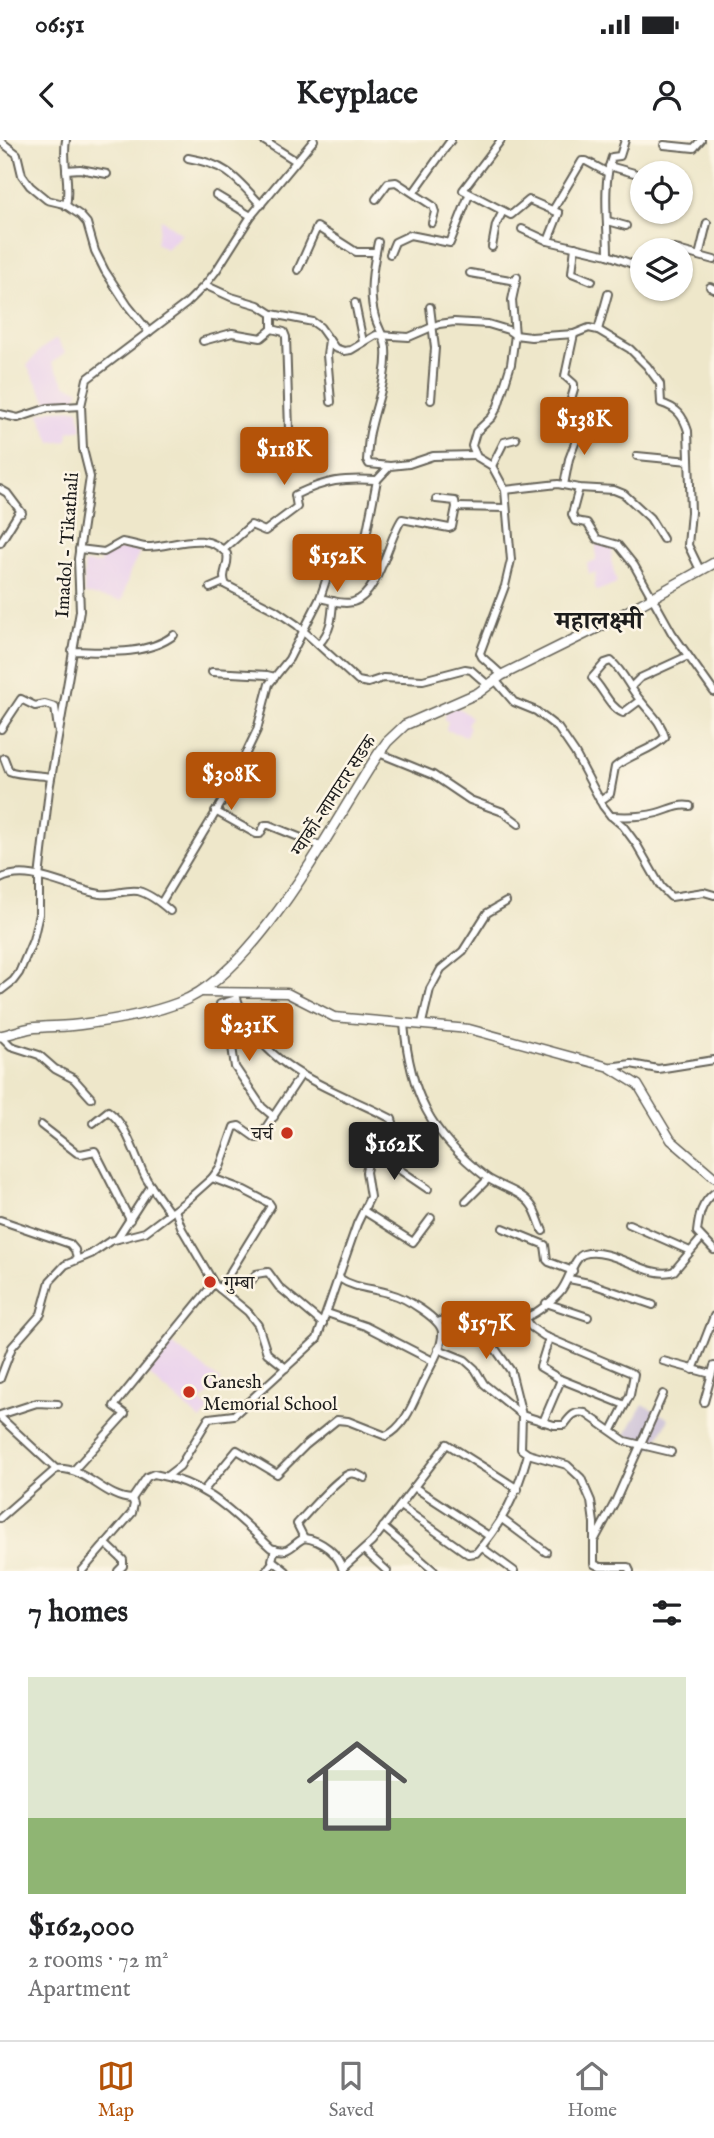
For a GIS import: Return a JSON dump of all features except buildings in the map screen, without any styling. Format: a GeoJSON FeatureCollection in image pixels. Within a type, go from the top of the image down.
{"type":"FeatureCollection","features":[{"type":"Feature","properties":{"kind":"main road","name":"ग्वार्को-लामाटार सडक"},"geometry":{"type":"LineString","coordinates":[[0,1036],[29,1028],[83,1024],[115,1018],[177,1004],[202,992],[219,980],[273,918],[387,741],[405,725],[478,693],[495,680],[607,623],[714,563]]}},
{"type":"Feature","properties":{"kind":"street"},"geometry":{"type":"LineString","coordinates":[[66,140],[63,155],[68,191],[66,206]]}},
{"type":"Feature","properties":{"kind":"street"},"geometry":{"type":"LineString","coordinates":[[264,140],[296,160]]}},
{"type":"Feature","properties":{"kind":"street","name":"Imadol - Tikathali"},"geometry":{"type":"LineString","coordinates":[[0,991],[19,973],[33,940],[39,914],[39,878],[51,777],[80,611],[79,550],[90,477],[83,449],[81,406],[88,376],[149,332],[205,285],[251,216],[314,140]]}},
{"type":"Feature","properties":{"kind":"street"},"geometry":{"type":"LineString","coordinates":[[414,192],[451,140]]}},
{"type":"Feature","properties":{"kind":"street"},"geometry":{"type":"LineString","coordinates":[[502,140],[463,190],[513,215],[528,200],[560,214],[548,241]]}},
{"type":"Feature","properties":{"kind":"street"},"geometry":{"type":"LineString","coordinates":[[608,254],[609,169],[612,157],[621,155],[625,140]]}},
{"type":"Feature","properties":{"kind":"street"},"geometry":{"type":"LineString","coordinates":[[664,145],[694,148],[701,140]]}},
{"type":"Feature","properties":{"kind":"street"},"geometry":{"type":"LineString","coordinates":[[0,141],[17,154],[22,174],[30,186],[47,200],[66,206],[80,215],[86,223],[105,271],[149,332]]}},
{"type":"Feature","properties":{"kind":"street"},"geometry":{"type":"LineString","coordinates":[[188,158],[217,165],[235,176],[261,205]]}},
{"type":"Feature","properties":{"kind":"street"},"geometry":{"type":"LineString","coordinates":[[552,210],[582,161],[630,172]]}},
{"type":"Feature","properties":{"kind":"street"},"geometry":{"type":"LineString","coordinates":[[66,170],[80,169],[107,174]]}},
{"type":"Feature","properties":{"kind":"street"},"geometry":{"type":"LineString","coordinates":[[376,199],[391,182],[414,192],[433,206],[435,212],[432,223]]}},
{"type":"Feature","properties":{"kind":"street"},"geometry":{"type":"LineString","coordinates":[[216,195],[251,216]]}},
{"type":"Feature","properties":{"kind":"street"},"geometry":{"type":"LineString","coordinates":[[390,254],[395,242],[410,235],[450,243],[469,195]]}},
{"type":"Feature","properties":{"kind":"street"},"geometry":{"type":"LineString","coordinates":[[492,247],[494,232],[503,211]]}},
{"type":"Feature","properties":{"kind":"street"},"geometry":{"type":"LineString","coordinates":[[608,221],[626,226]]}},
{"type":"Feature","properties":{"kind":"street"},"geometry":{"type":"LineString","coordinates":[[699,256],[707,223]]}},
{"type":"Feature","properties":{"kind":"street"},"geometry":{"type":"LineString","coordinates":[[298,270],[317,227],[356,252],[376,252]]}},
{"type":"Feature","properties":{"kind":"street"},"geometry":{"type":"LineString","coordinates":[[522,229],[548,241],[608,254],[630,263]]}},
{"type":"Feature","properties":{"kind":"street"},"geometry":{"type":"LineString","coordinates":[[378,242],[373,269],[372,303],[386,346],[384,380],[370,429],[367,460],[369,464],[390,466],[409,464],[433,456],[475,455],[492,466],[505,490],[509,571],[480,653],[482,657],[495,680],[514,702],[536,710],[558,728],[575,753],[600,801],[637,845],[661,887],[671,897],[704,892],[714,895]]}},
{"type":"Feature","properties":{"kind":"street"},"geometry":{"type":"LineString","coordinates":[[575,247],[572,273],[592,281]]}},
{"type":"Feature","properties":{"kind":"street"},"geometry":{"type":"LineString","coordinates":[[693,254],[714,260]]}},
{"type":"Feature","properties":{"kind":"street"},"geometry":{"type":"LineString","coordinates":[[470,274],[517,279],[512,306],[515,335],[511,364],[498,406],[492,417],[476,432],[472,446],[475,455]]}},
{"type":"Feature","properties":{"kind":"street"},"geometry":{"type":"LineString","coordinates":[[205,285],[258,305],[272,314],[313,323],[320,327],[335,348],[344,351],[351,351],[376,335],[409,337],[439,324],[467,322],[498,327],[515,335],[531,337],[574,334],[589,328],[598,330],[637,354],[660,384],[661,403],[672,407],[684,420],[688,431],[691,512],[688,545],[700,569]]}},
{"type":"Feature","properties":{"kind":"street"},"geometry":{"type":"LineString","coordinates":[[598,330],[608,293]]}},
{"type":"Feature","properties":{"kind":"street"},"geometry":{"type":"LineString","coordinates":[[355,303],[363,342]]}},
{"type":"Feature","properties":{"kind":"street"},"geometry":{"type":"LineString","coordinates":[[429,307],[435,364],[431,400]]}},
{"type":"Feature","properties":{"kind":"street"},"geometry":{"type":"LineString","coordinates":[[272,314],[272,329]]}},
{"type":"Feature","properties":{"kind":"street"},"geometry":{"type":"LineString","coordinates":[[203,341],[232,333],[261,338],[272,329]]}},
{"type":"Feature","properties":{"kind":"street"},"geometry":{"type":"LineString","coordinates":[[272,329],[284,332],[286,337],[289,430]]}},
{"type":"Feature","properties":{"kind":"street"},"geometry":{"type":"LineString","coordinates":[[565,420],[574,389],[565,376],[574,334]]}},
{"type":"Feature","properties":{"kind":"street"},"geometry":{"type":"LineString","coordinates":[[329,340],[327,355],[331,402]]}},
{"type":"Feature","properties":{"kind":"street"},"geometry":{"type":"LineString","coordinates":[[0,414],[18,418],[61,405],[81,406]]}},
{"type":"Feature","properties":{"kind":"street"},"geometry":{"type":"LineString","coordinates":[[564,485],[569,459],[583,422]]}},
{"type":"Feature","properties":{"kind":"street"},"geometry":{"type":"LineString","coordinates":[[492,466],[504,442],[516,439]]}},
{"type":"Feature","properties":{"kind":"street"},"geometry":{"type":"LineString","coordinates":[[637,456],[689,461]]}},
{"type":"Feature","properties":{"kind":"street"},"geometry":{"type":"LineString","coordinates":[[161,903],[215,811],[257,730],[269,684],[289,659],[320,598],[335,554],[358,544],[366,536],[377,480],[390,466]]}},
{"type":"Feature","properties":{"kind":"street"},"geometry":{"type":"LineString","coordinates":[[223,550],[251,525],[265,531],[297,507],[295,495],[312,487],[335,480],[377,480]]}},
{"type":"Feature","properties":{"kind":"street"},"geometry":{"type":"LineString","coordinates":[[505,490],[564,485],[614,490],[624,494],[650,518],[663,539]]}},
{"type":"Feature","properties":{"kind":"street"},"geometry":{"type":"LineString","coordinates":[[579,488],[572,514],[575,521],[587,523],[597,539],[618,545],[634,565],[651,598],[714,692]]}},
{"type":"Feature","properties":{"kind":"street"},"geometry":{"type":"LineString","coordinates":[[0,489],[7,493],[22,513],[18,514],[0,543]]}},
{"type":"Feature","properties":{"kind":"street"},"geometry":{"type":"LineString","coordinates":[[320,598],[346,603],[363,597],[372,584],[402,519],[451,528],[455,501],[436,499]]}},
{"type":"Feature","properties":{"kind":"street"},"geometry":{"type":"LineString","coordinates":[[456,507],[505,508]]}},
{"type":"Feature","properties":{"kind":"street"},"geometry":{"type":"LineString","coordinates":[[79,550],[104,552],[122,542],[145,547],[196,540],[223,550],[228,558],[224,582]]}},
{"type":"Feature","properties":{"kind":"street"},"geometry":{"type":"LineString","coordinates":[[210,588],[224,582]]}},
{"type":"Feature","properties":{"kind":"street"},"geometry":{"type":"LineString","coordinates":[[224,582],[275,610],[319,644],[358,681],[368,683],[383,678],[417,680],[465,670],[495,680]]}},
{"type":"Feature","properties":{"kind":"street"},"geometry":{"type":"LineString","coordinates":[[319,644],[328,634],[334,601]]}},
{"type":"Feature","properties":{"kind":"street"},"geometry":{"type":"LineString","coordinates":[[72,651],[104,653],[130,650],[159,644],[174,635]]}},
{"type":"Feature","properties":{"kind":"street"},"geometry":{"type":"LineString","coordinates":[[632,686],[640,678],[688,656]]}},
{"type":"Feature","properties":{"kind":"street"},"geometry":{"type":"LineString","coordinates":[[600,801],[610,794],[615,766],[625,758],[659,744],[665,737],[659,721],[641,702],[632,686],[611,661],[605,663],[592,678],[616,710],[623,713],[641,702]]}},
{"type":"Feature","properties":{"kind":"street"},"geometry":{"type":"LineString","coordinates":[[212,672],[275,677]]}},
{"type":"Feature","properties":{"kind":"street"},"geometry":{"type":"LineString","coordinates":[[1,729],[21,699],[35,706],[46,704],[55,707],[59,735]]}},
{"type":"Feature","properties":{"kind":"street"},"geometry":{"type":"LineString","coordinates":[[379,753],[433,775],[470,800],[503,812],[519,824]]}},
{"type":"Feature","properties":{"kind":"street"},"geometry":{"type":"LineString","coordinates":[[4,758],[9,771],[22,776],[32,773],[51,777]]}},
{"type":"Feature","properties":{"kind":"street"},"geometry":{"type":"LineString","coordinates":[[610,815],[632,817],[680,805],[690,806]]}},
{"type":"Feature","properties":{"kind":"street"},"geometry":{"type":"LineString","coordinates":[[215,811],[256,834],[260,834],[265,825],[269,824],[321,846]]}},
{"type":"Feature","properties":{"kind":"street"},"geometry":{"type":"LineString","coordinates":[[0,879],[13,873],[104,894],[139,892],[161,903],[170,911]]}},
{"type":"Feature","properties":{"kind":"street"},"geometry":{"type":"LineString","coordinates":[[422,1023],[430,989],[440,970],[463,951],[487,913],[506,902]]}},
{"type":"Feature","properties":{"kind":"street"},"geometry":{"type":"LineString","coordinates":[[202,992],[236,996],[287,993],[334,1017],[469,1029],[609,1068],[638,1085],[671,1140],[714,1177]]}},
{"type":"Feature","properties":{"kind":"street"},"geometry":{"type":"LineString","coordinates":[[236,996],[258,1040],[272,1055],[301,1075],[392,1119],[394,1126],[416,1144],[436,1130]]}},
{"type":"Feature","properties":{"kind":"street"},"geometry":{"type":"LineString","coordinates":[[236,996],[220,1004],[231,1040],[235,1067],[262,1107],[274,1117]]}},
{"type":"Feature","properties":{"kind":"street"},"geometry":{"type":"LineString","coordinates":[[404,1024],[408,1065],[418,1094],[436,1130],[488,1179],[522,1196],[531,1204],[543,1231]]}},
{"type":"Feature","properties":{"kind":"street"},"geometry":{"type":"LineString","coordinates":[[0,1036],[11,1046],[39,1055],[55,1069],[74,1079],[91,1098]]}},
{"type":"Feature","properties":{"kind":"street"},"geometry":{"type":"LineString","coordinates":[[609,1068],[631,1063],[658,1069],[714,1060]]}},
{"type":"Feature","properties":{"kind":"street"},"geometry":{"type":"LineString","coordinates":[[0,1379],[12,1347],[41,1314],[50,1281],[65,1265],[91,1254],[103,1244],[140,1234],[172,1212],[212,1178],[220,1167],[234,1127],[239,1126],[257,1138],[301,1075]]}},
{"type":"Feature","properties":{"kind":"street"},"geometry":{"type":"LineString","coordinates":[[93,1123],[108,1111],[114,1116],[151,1186],[172,1212],[214,1283],[248,1312],[258,1325],[267,1353],[286,1368]]}},
{"type":"Feature","properties":{"kind":"street"},"geometry":{"type":"LineString","coordinates":[[41,1125],[77,1153],[95,1151],[130,1220]]}},
{"type":"Feature","properties":{"kind":"street"},"geometry":{"type":"LineString","coordinates":[[167,1476],[180,1466],[209,1418],[234,1415],[317,1339],[357,1224],[370,1196],[366,1172],[375,1153],[394,1126]]}},
{"type":"Feature","properties":{"kind":"street"},"geometry":{"type":"LineString","coordinates":[[375,1153],[428,1189]]}},
{"type":"Feature","properties":{"kind":"street"},"geometry":{"type":"LineString","coordinates":[[212,1178],[244,1190],[271,1206],[220,1289]]}},
{"type":"Feature","properties":{"kind":"street"},"geometry":{"type":"LineString","coordinates":[[466,1200],[488,1179]]}},
{"type":"Feature","properties":{"kind":"street"},"geometry":{"type":"LineString","coordinates":[[117,1239],[151,1186]]}},
{"type":"Feature","properties":{"kind":"street"},"geometry":{"type":"LineString","coordinates":[[714,1193],[706,1200],[699,1214],[697,1232],[714,1250]]}},
{"type":"Feature","properties":{"kind":"street"},"geometry":{"type":"LineString","coordinates":[[364,1212],[413,1242],[431,1218]]}},
{"type":"Feature","properties":{"kind":"street"},"geometry":{"type":"LineString","coordinates":[[0,1220],[70,1244],[77,1259]]}},
{"type":"Feature","properties":{"kind":"street"},"geometry":{"type":"LineString","coordinates":[[629,1224],[690,1251]]}},
{"type":"Feature","properties":{"kind":"street"},"geometry":{"type":"LineString","coordinates":[[503,1228],[545,1245],[549,1262],[573,1271]]}},
{"type":"Feature","properties":{"kind":"street"},"geometry":{"type":"LineString","coordinates":[[482,1329],[524,1318],[539,1311],[560,1292],[573,1271],[576,1259],[583,1254],[618,1258],[661,1273],[669,1273],[674,1271],[701,1239]]}},
{"type":"Feature","properties":{"kind":"street"},"geometry":{"type":"LineString","coordinates":[[250,1283],[256,1274],[268,1272],[279,1287],[323,1324]]}},
{"type":"Feature","properties":{"kind":"street"},"geometry":{"type":"LineString","coordinates":[[204,1490],[237,1450],[277,1474],[306,1445],[337,1420],[348,1420],[386,1436],[407,1416],[438,1349],[442,1332],[438,1322],[392,1294],[357,1287],[339,1278]]}},
{"type":"Feature","properties":{"kind":"street"},"geometry":{"type":"LineString","coordinates":[[569,1279],[653,1304]]}},
{"type":"Feature","properties":{"kind":"street"},"geometry":{"type":"LineString","coordinates":[[73,1471],[125,1414],[114,1406],[214,1283]]}},
{"type":"Feature","properties":{"kind":"street"},"geometry":{"type":"LineString","coordinates":[[546,1303],[588,1317]]}},
{"type":"Feature","properties":{"kind":"street"},"geometry":{"type":"LineString","coordinates":[[438,1322],[468,1312],[473,1314],[511,1371],[522,1415],[521,1449],[528,1454],[567,1465],[581,1478],[591,1501],[594,1564],[600,1567],[628,1567],[630,1571]]}},
{"type":"Feature","properties":{"kind":"street"},"geometry":{"type":"LineString","coordinates":[[327,1313],[365,1326],[432,1361]]}},
{"type":"Feature","properties":{"kind":"street"},"geometry":{"type":"LineString","coordinates":[[693,1370],[711,1330],[714,1316]]}},
{"type":"Feature","properties":{"kind":"street"},"geometry":{"type":"LineString","coordinates":[[524,1318],[531,1327],[550,1338],[634,1374],[634,1382],[625,1405],[612,1430]]}},
{"type":"Feature","properties":{"kind":"street"},"geometry":{"type":"LineString","coordinates":[[550,1338],[540,1367],[560,1379],[625,1405]]}},
{"type":"Feature","properties":{"kind":"street"},"geometry":{"type":"LineString","coordinates":[[438,1349],[465,1360],[475,1369],[484,1384],[522,1415],[564,1425],[578,1411],[612,1430],[625,1441],[671,1452]]}},
{"type":"Feature","properties":{"kind":"street"},"geometry":{"type":"LineString","coordinates":[[663,1361],[711,1374]]}},
{"type":"Feature","properties":{"kind":"street"},"geometry":{"type":"LineString","coordinates":[[704,1402],[714,1366]]}},
{"type":"Feature","properties":{"kind":"street"},"geometry":{"type":"LineString","coordinates":[[543,1422],[560,1379]]}},
{"type":"Feature","properties":{"kind":"street"},"geometry":{"type":"LineString","coordinates":[[593,1543],[663,1394]]}},
{"type":"Feature","properties":{"kind":"street"},"geometry":{"type":"LineString","coordinates":[[58,1404],[37,1403],[0,1416],[56,1469],[73,1471],[112,1494],[132,1499]]}},
{"type":"Feature","properties":{"kind":"street"},"geometry":{"type":"LineString","coordinates":[[343,1570],[383,1527],[445,1445],[449,1444],[518,1489]]}},
{"type":"Feature","properties":{"kind":"street"},"geometry":{"type":"LineString","coordinates":[[400,1506],[468,1554],[476,1553],[502,1519],[518,1489],[528,1454]]}},
{"type":"Feature","properties":{"kind":"street"},"geometry":{"type":"LineString","coordinates":[[0,1518],[56,1469]]}},
{"type":"Feature","properties":{"kind":"street"},"geometry":{"type":"LineString","coordinates":[[304,1538],[297,1524],[332,1489],[349,1474],[354,1473],[365,1478]]}},
{"type":"Feature","properties":{"kind":"street"},"geometry":{"type":"LineString","coordinates":[[132,1499],[147,1477],[154,1474],[192,1483],[217,1498],[275,1549],[287,1551],[304,1538],[312,1539],[331,1550],[342,1563],[343,1570]]}},
{"type":"Feature","properties":{"kind":"street"},"geometry":{"type":"LineString","coordinates":[[414,1487],[489,1536]]}},
{"type":"Feature","properties":{"kind":"street"},"geometry":{"type":"LineString","coordinates":[[82,1571],[132,1513],[132,1499]]}},
{"type":"Feature","properties":{"kind":"street"},"geometry":{"type":"LineString","coordinates":[[502,1519],[546,1552]]}},
{"type":"Feature","properties":{"kind":"street"},"geometry":{"type":"LineString","coordinates":[[383,1527],[434,1571]]}},
{"type":"Feature","properties":{"kind":"street"},"geometry":{"type":"LineString","coordinates":[[104,1544],[123,1560],[124,1563],[118,1571]]}},
{"type":"Feature","properties":{"kind":"street"},"geometry":{"type":"LineString","coordinates":[[481,1547],[514,1571]]}},
{"type":"Feature","properties":{"kind":"street"},"geometry":{"type":"LineString","coordinates":[[266,1571],[273,1562],[275,1549]]}},
{"type":"Feature","properties":{"kind":"street"},"geometry":{"type":"LineString","coordinates":[[364,1550],[387,1571]]}},
{"type":"Feature","properties":{"kind":"street"},"geometry":{"type":"LineString","coordinates":[[273,1562],[286,1571]]}},
{"type":"Feature","properties":{"kind":"shaded area"},"geometry":{"type":"Polygon","coordinates":[[[161,219],[182,234],[166,249],[156,243],[161,219]]]}},
{"type":"Feature","properties":{"kind":"shaded area"},"geometry":{"type":"Polygon","coordinates":[[[56,339],[65,352],[52,363],[66,385],[79,389],[75,403],[49,405],[27,366],[41,349],[56,339]]]}},
{"type":"Feature","properties":{"kind":"shaded area"},"geometry":{"type":"Polygon","coordinates":[[[78,409],[82,429],[68,432],[68,441],[51,443],[39,414],[51,410],[78,409]]]}},
{"type":"Feature","properties":{"kind":"shaded area"},"geometry":{"type":"Polygon","coordinates":[[[596,543],[613,547],[611,560],[617,583],[597,591],[594,586],[596,573],[589,574],[587,563],[596,561],[596,543]]]}},
{"type":"Feature","properties":{"kind":"shaded area"},"geometry":{"type":"Polygon","coordinates":[[[119,549],[140,551],[130,572],[122,601],[84,594],[84,563],[101,564],[99,557],[119,549]]]}},
{"type":"Feature","properties":{"kind":"shaded area"},"geometry":{"type":"Polygon","coordinates":[[[456,706],[471,717],[466,736],[446,730],[448,721],[444,720],[444,713],[456,706]]]}},
{"type":"Feature","properties":{"kind":"shaded area","name":"Ganesh Memorial School"},"geometry":{"type":"Polygon","coordinates":[[[168,1341],[221,1381],[201,1402],[210,1410],[201,1420],[143,1370],[168,1341]]]}},
{"type":"Feature","properties":{"kind":"shaded area"},"geometry":{"type":"Polygon","coordinates":[[[643,1404],[669,1419],[652,1449],[625,1435],[643,1404]]]}},
{"type":"Feature","properties":{"kind":"place","name":"चर्च"},"geometry":{"type":"Point","coordinates":[287,1133]}},
{"type":"Feature","properties":{"kind":"place","name":"गुम्बा"},"geometry":{"type":"Point","coordinates":[210,1282]}},
{"type":"Feature","properties":{"kind":"place","name":"Ganesh Memorial School"},"geometry":{"type":"Point","coordinates":[189,1392]}},
{"type":"Feature","properties":{"kind":"district","name":"महालक्ष्मी"},"geometry":{"type":"Point","coordinates":[599,620]}}]}
